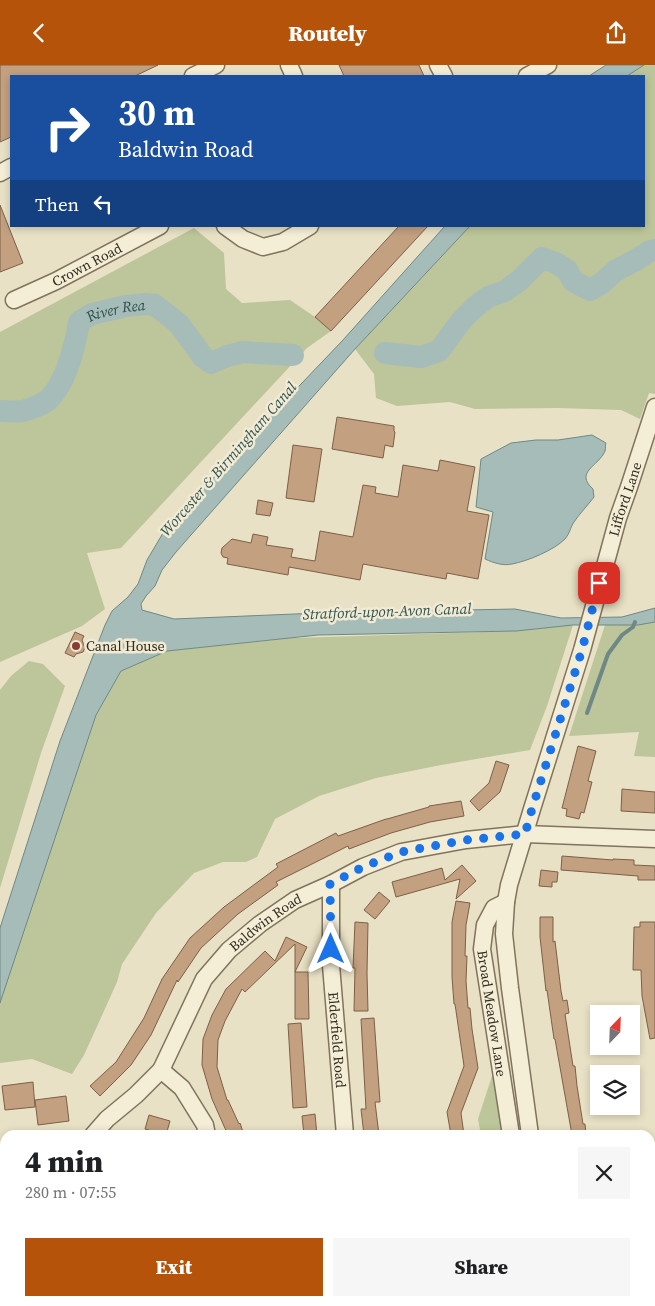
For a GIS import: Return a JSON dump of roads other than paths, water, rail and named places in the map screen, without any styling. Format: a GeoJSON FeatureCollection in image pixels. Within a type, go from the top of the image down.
{"type":"FeatureCollection","features":[{"type":"Feature","properties":{"kind":"street"},"geometry":{"type":"LineString","coordinates":[[195,75],[213,65]]}},
{"type":"Feature","properties":{"kind":"street"},"geometry":{"type":"LineString","coordinates":[[529,75],[548,65]]}},
{"type":"Feature","properties":{"kind":"street","name":"Crown Road"},"geometry":{"type":"LineString","coordinates":[[14,300],[56,281],[158,227]]}},
{"type":"Feature","properties":{"kind":"street"},"geometry":{"type":"LineString","coordinates":[[226,227],[243,239],[263,247],[283,242],[308,227]]}},
{"type":"Feature","properties":{"kind":"street","name":"Lifford Lane"},"geometry":{"type":"LineString","coordinates":[[582,650],[618,518],[655,407]]}},
{"type":"Feature","properties":{"kind":"street","name":"Broad Meadow Lane"},"geometry":{"type":"LineString","coordinates":[[529,1130],[504,934],[506,902],[532,809],[582,650]]}},
{"type":"Feature","properties":{"kind":"street","name":"Baldwin Road"},"geometry":{"type":"LineString","coordinates":[[97,1130],[161,1070],[204,979],[229,950],[260,924],[295,900],[363,867],[401,852],[466,840],[525,834],[655,839]]}},
{"type":"Feature","properties":{"kind":"street","name":"Elderfield Road"},"geometry":{"type":"LineString","coordinates":[[330,884],[331,965],[345,1130]]}},
{"type":"Feature","properties":{"kind":"street","name":"Broad Meadow Lane"},"geometry":{"type":"LineString","coordinates":[[506,902],[494,908],[485,925],[482,949],[510,1130]]}},
{"type":"Feature","properties":{"kind":"street"},"geometry":{"type":"LineString","coordinates":[[161,1070],[182,1088],[205,1125],[206,1130]]}},
{"type":"Feature","properties":{"kind":"water"},"geometry":{"type":"Polygon","coordinates":[[[606,65],[644,65],[629,75],[591,75],[606,65]]]}},
{"type":"Feature","properties":{"kind":"water"},"geometry":{"type":"Polygon","coordinates":[[[444,227],[469,227],[355,349],[176,552],[162,570],[155,586],[141,604],[142,610],[174,619],[319,613],[515,609],[561,618],[622,617],[655,608],[655,622],[638,625],[573,625],[516,631],[318,635],[167,651],[121,671],[96,715],[0,1003],[0,928],[60,741],[112,611],[128,597],[138,584],[147,560],[163,533],[343,340],[444,227]]]}},
{"type":"Feature","properties":{"kind":"water"},"geometry":{"type":"Polygon","coordinates":[[[592,435],[606,443],[602,456],[587,473],[586,478],[593,489],[594,497],[574,522],[565,539],[548,551],[518,563],[509,565],[485,559],[493,512],[476,507],[481,459],[511,443],[558,440],[592,435]]]}},
{"type":"Feature","properties":{"kind":"waterway","name":"River Rea"},"geometry":{"type":"LineString","coordinates":[[385,353],[421,357],[439,351],[461,321],[476,306],[488,297],[505,291],[520,280],[542,258],[556,263],[567,270],[573,281],[590,290],[602,283],[615,271],[655,250]]}},
{"type":"Feature","properties":{"kind":"waterway","name":"River Rea"},"geometry":{"type":"LineString","coordinates":[[0,411],[23,411],[36,407],[48,400],[65,374],[79,322],[92,314],[126,306],[155,305],[179,324],[203,357],[211,363],[243,352],[293,355]]}},
{"type":"Feature","properties":{"kind":"waterway"},"geometry":{"type":"LineString","coordinates":[[587,713],[608,654],[622,635],[633,627],[635,622]]}},
{"type":"Feature","properties":{"kind":"place","name":"Canal House"},"geometry":{"type":"Point","coordinates":[76,646]}},
{"type":"Feature","properties":{"kind":"water label","name":"Worcester & Birmingham Canal"},"geometry":{"type":"Point","coordinates":[228,459]}},
{"type":"Feature","properties":{"kind":"water label","name":"Stratford-upon-Avon Canal"},"geometry":{"type":"Point","coordinates":[387,611]}}]}
